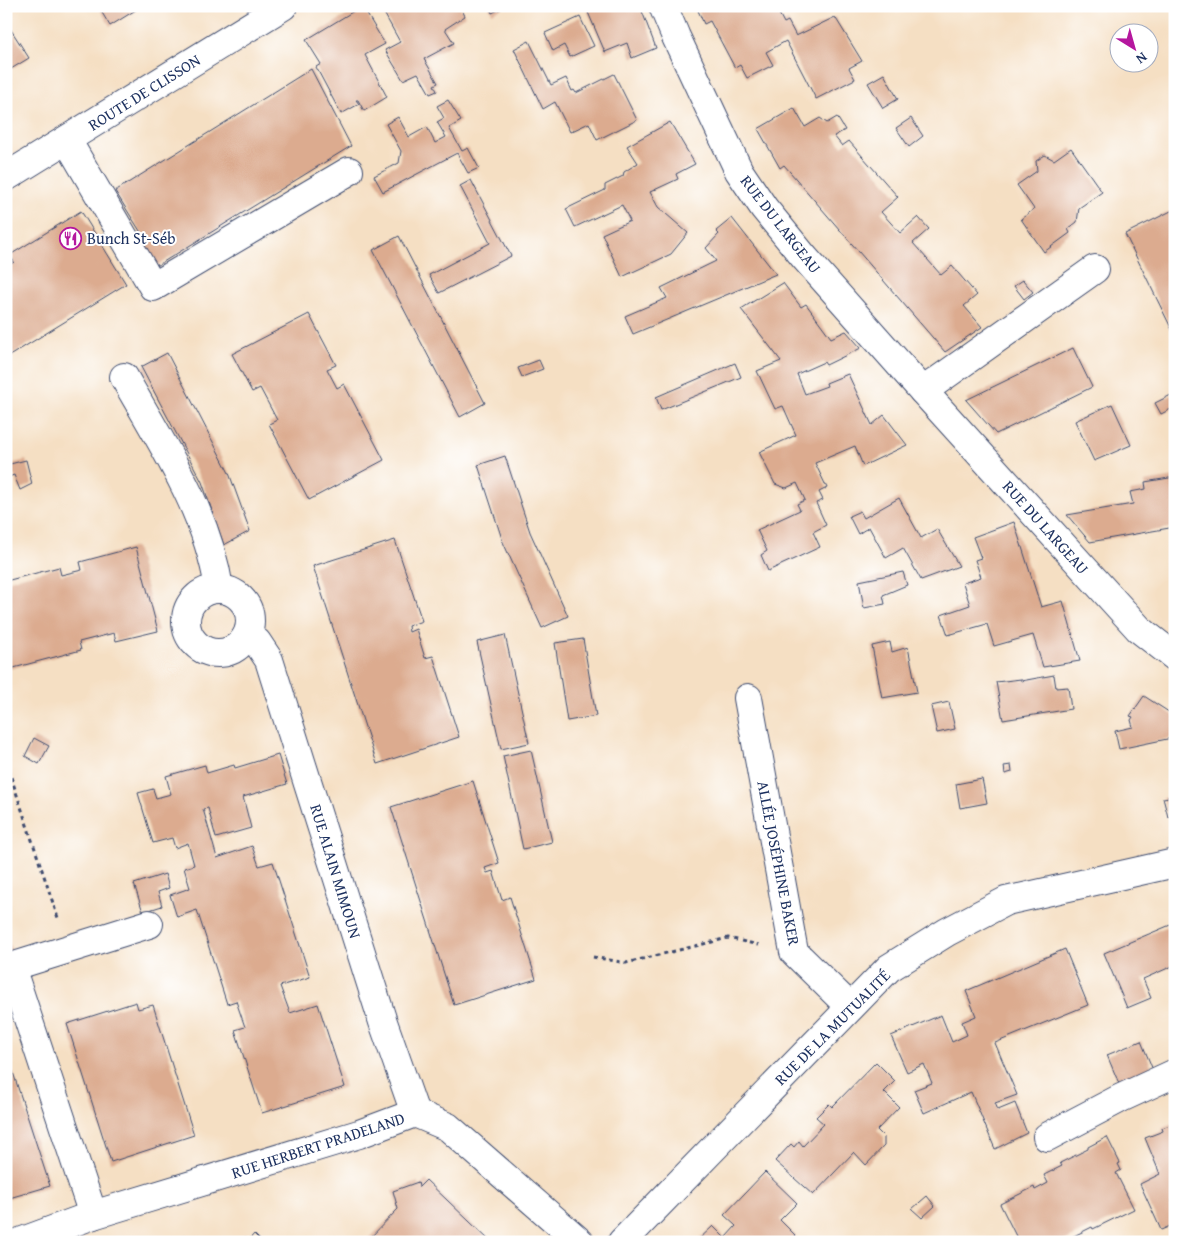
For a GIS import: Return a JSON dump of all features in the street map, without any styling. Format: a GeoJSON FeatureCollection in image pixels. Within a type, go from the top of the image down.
{"type":"FeatureCollection","features":[{"type":"Feature","properties":{"kind":"street","name":"ROUTE DE CLISSON"},"geometry":{"type":"LineString","coordinates":[[6,177],[67,140],[256,13],[283,6]]}},
{"type":"Feature","properties":{"kind":"street","name":"RUE DU LARGEAU"},"geometry":{"type":"LineString","coordinates":[[663,6],[739,171],[764,208],[804,257],[923,391],[1139,629],[1175,657]]}},
{"type":"Feature","properties":{"kind":"street"},"geometry":{"type":"LineString","coordinates":[[67,140],[152,287],[349,171]]}},
{"type":"Feature","properties":{"kind":"street"},"geometry":{"type":"LineString","coordinates":[[923,391],[1096,269]]}},
{"type":"Feature","properties":{"kind":"street"},"geometry":{"type":"LineString","coordinates":[[124,377],[189,492],[216,566],[220,588]]}},
{"type":"Feature","properties":{"kind":"street"},"geometry":{"type":"LineString","coordinates":[[220,588],[232,591],[242,599],[248,610],[250,622],[247,635],[239,645],[228,651],[216,653],[204,650],[193,642],[187,631],[185,618],[188,606],[196,596],[207,590],[220,588]]}},
{"type":"Feature","properties":{"kind":"street","name":"RUE ALAIN MIMOUN"},"geometry":{"type":"LineString","coordinates":[[247,635],[257,642],[269,660],[383,1022],[415,1113]]}},
{"type":"Feature","properties":{"kind":"street","name":"ALLÉE JOSÉPHINE BAKER"},"geometry":{"type":"LineString","coordinates":[[748,698],[794,952],[850,1007]]}},
{"type":"Feature","properties":{"kind":"street","name":"RUE DE LA MUTUALITÉ"},"geometry":{"type":"LineString","coordinates":[[622,1242],[889,968],[947,932],[1006,901],[1175,863]]}},
{"type":"Feature","properties":{"kind":"street"},"geometry":{"type":"LineString","coordinates":[[93,1215],[11,967],[149,924]]}},
{"type":"Feature","properties":{"kind":"street"},"geometry":{"type":"LineString","coordinates":[[1047,1137],[1121,1098],[1175,1073]]}},
{"type":"Feature","properties":{"kind":"street","name":"RUE HERBERT PRADELAND"},"geometry":{"type":"LineString","coordinates":[[20,1242],[93,1215],[359,1134],[415,1113],[448,1128],[580,1242]]}},
{"type":"Feature","properties":{"kind":"path"},"geometry":{"type":"LineString","coordinates":[[6,762],[68,949]]}},
{"type":"Feature","properties":{"kind":"path"},"geometry":{"type":"LineString","coordinates":[[593,957],[626,963],[728,938],[794,952]]}},
{"type":"Feature","properties":{"kind":"building"},"geometry":{"type":"Polygon","coordinates":[[[98,6],[142,6],[110,26],[98,6]]]}},
{"type":"Feature","properties":{"kind":"building"},"geometry":{"type":"Polygon","coordinates":[[[362,6],[385,44],[365,55],[387,97],[364,111],[358,100],[356,100],[359,104],[341,114],[316,67],[321,64],[306,40],[362,6]]]}},
{"type":"Feature","properties":{"kind":"building"},"geometry":{"type":"Polygon","coordinates":[[[395,6],[460,6],[465,16],[445,29],[454,43],[424,59],[438,83],[434,85],[437,91],[430,94],[418,73],[403,80],[385,50],[400,42],[384,13],[395,6]]]}},
{"type":"Feature","properties":{"kind":"building"},"geometry":{"type":"Polygon","coordinates":[[[489,6],[506,6],[492,13],[489,6]]]}},
{"type":"Feature","properties":{"kind":"building"},"geometry":{"type":"Polygon","coordinates":[[[596,6],[640,6],[656,48],[632,58],[627,43],[605,52],[587,10],[596,6]]]}},
{"type":"Feature","properties":{"kind":"building"},"geometry":{"type":"Polygon","coordinates":[[[696,6],[775,6],[784,23],[788,21],[796,36],[835,17],[862,61],[849,68],[855,79],[816,99],[786,41],[766,52],[773,65],[747,78],[740,65],[735,68],[710,21],[704,24],[696,6]]]}},
{"type":"Feature","properties":{"kind":"building"},"geometry":{"type":"Polygon","coordinates":[[[580,17],[594,46],[570,57],[564,45],[553,51],[545,33],[580,17]]]}},
{"type":"Feature","properties":{"kind":"building"},"geometry":{"type":"Polygon","coordinates":[[[6,22],[29,58],[6,72],[6,22]]]}},
{"type":"Feature","properties":{"kind":"building"},"geometry":{"type":"Polygon","coordinates":[[[529,41],[551,85],[566,78],[572,91],[574,90],[576,93],[614,74],[637,120],[597,140],[589,123],[570,132],[555,102],[543,109],[514,49],[529,41]]]}},
{"type":"Feature","properties":{"kind":"building"},"geometry":{"type":"Polygon","coordinates":[[[311,69],[351,146],[155,267],[142,241],[145,239],[115,191],[311,69]]]}},
{"type":"Feature","properties":{"kind":"building"},"geometry":{"type":"Polygon","coordinates":[[[884,74],[898,99],[883,108],[868,83],[884,74]]]}},
{"type":"Feature","properties":{"kind":"building"},"geometry":{"type":"Polygon","coordinates":[[[448,100],[461,121],[449,128],[462,151],[468,148],[479,168],[468,173],[457,153],[383,192],[374,176],[399,163],[401,151],[386,124],[398,117],[409,137],[427,127],[435,143],[446,137],[437,122],[444,118],[437,106],[448,100]]]}},
{"type":"Feature","properties":{"kind":"building"},"geometry":{"type":"Polygon","coordinates":[[[794,108],[805,127],[820,118],[827,123],[837,117],[845,130],[834,136],[842,146],[849,141],[898,197],[881,212],[900,233],[918,217],[929,229],[913,243],[941,275],[952,266],[977,295],[964,306],[982,327],[945,352],[784,165],[780,168],[758,129],[794,108]]]}},
{"type":"Feature","properties":{"kind":"building"},"geometry":{"type":"Polygon","coordinates":[[[911,118],[923,136],[909,147],[896,128],[911,118]]]}},
{"type":"Feature","properties":{"kind":"building"},"geometry":{"type":"Polygon","coordinates":[[[670,122],[695,164],[676,174],[678,179],[650,192],[658,207],[688,233],[671,254],[622,277],[602,234],[630,221],[622,205],[575,227],[566,209],[605,190],[605,185],[623,176],[624,172],[638,163],[627,146],[670,122]]]}},
{"type":"Feature","properties":{"kind":"building"},"geometry":{"type":"Polygon","coordinates":[[[1071,148],[1102,192],[1079,208],[1077,222],[1068,229],[1070,233],[1044,252],[1021,219],[1034,209],[1017,185],[1037,171],[1036,161],[1045,155],[1054,160],[1071,148]]]}},
{"type":"Feature","properties":{"kind":"building"},"geometry":{"type":"Polygon","coordinates":[[[471,180],[511,256],[439,293],[429,275],[490,243],[460,186],[471,180]]]}},
{"type":"Feature","properties":{"kind":"building"},"geometry":{"type":"Polygon","coordinates":[[[1175,209],[1175,336],[1125,234],[1175,209]]]}},
{"type":"Feature","properties":{"kind":"building"},"geometry":{"type":"Polygon","coordinates":[[[81,211],[126,284],[6,358],[6,267],[14,262],[10,255],[81,211]]]}},
{"type":"Feature","properties":{"kind":"building"},"geometry":{"type":"Polygon","coordinates":[[[732,218],[776,274],[633,334],[625,316],[667,298],[661,288],[716,261],[706,248],[719,234],[716,231],[732,218]]]}},
{"type":"Feature","properties":{"kind":"building"},"geometry":{"type":"Polygon","coordinates":[[[399,236],[485,403],[460,417],[373,250],[399,236]]]}},
{"type":"Feature","properties":{"kind":"building"},"geometry":{"type":"Polygon","coordinates":[[[1023,280],[1033,292],[1024,299],[1014,286],[1023,280]]]}},
{"type":"Feature","properties":{"kind":"building"},"geometry":{"type":"Polygon","coordinates":[[[783,283],[801,307],[806,304],[831,338],[846,331],[861,348],[826,365],[824,362],[797,374],[805,394],[827,386],[826,383],[848,374],[872,425],[884,415],[907,445],[863,466],[855,446],[815,463],[827,488],[819,492],[823,500],[816,503],[826,525],[813,532],[820,547],[768,571],[761,555],[767,551],[757,530],[800,510],[797,504],[805,500],[797,483],[786,488],[775,484],[759,452],[796,435],[783,406],[775,409],[757,371],[781,361],[741,309],[783,283]]]}},
{"type":"Feature","properties":{"kind":"building"},"geometry":{"type":"Polygon","coordinates":[[[309,314],[336,365],[327,369],[337,388],[344,384],[384,460],[309,500],[269,424],[277,420],[260,388],[252,392],[232,354],[309,314]]]}},
{"type":"Feature","properties":{"kind":"building"},"geometry":{"type":"Polygon","coordinates":[[[1073,348],[1092,387],[996,434],[966,400],[1073,348]]]}},
{"type":"Feature","properties":{"kind":"building"},"geometry":{"type":"Polygon","coordinates":[[[167,353],[229,473],[250,531],[224,545],[202,482],[141,367],[167,353]]]}},
{"type":"Feature","properties":{"kind":"building"},"geometry":{"type":"Polygon","coordinates":[[[539,360],[543,369],[522,377],[518,368],[539,360]]]}},
{"type":"Feature","properties":{"kind":"building"},"geometry":{"type":"Polygon","coordinates":[[[735,363],[741,377],[661,410],[656,397],[735,363]]]}},
{"type":"Feature","properties":{"kind":"building"},"geometry":{"type":"Polygon","coordinates":[[[1175,393],[1175,407],[1161,414],[1155,403],[1175,393]]]}},
{"type":"Feature","properties":{"kind":"building"},"geometry":{"type":"Polygon","coordinates":[[[1112,404],[1131,445],[1094,461],[1075,421],[1112,404]]]}},
{"type":"Feature","properties":{"kind":"building"},"geometry":{"type":"Polygon","coordinates":[[[505,456],[530,532],[568,616],[542,628],[503,542],[478,465],[505,456]]]}},
{"type":"Feature","properties":{"kind":"building"},"geometry":{"type":"Polygon","coordinates":[[[26,460],[32,484],[20,490],[14,475],[6,478],[6,465],[26,460]]]}},
{"type":"Feature","properties":{"kind":"building"},"geometry":{"type":"Polygon","coordinates":[[[1175,477],[1175,527],[1090,542],[1067,515],[1133,504],[1130,492],[1146,489],[1145,482],[1175,477]]]}},
{"type":"Feature","properties":{"kind":"building"},"geometry":{"type":"Polygon","coordinates":[[[899,498],[921,538],[937,529],[959,566],[921,580],[903,548],[886,558],[869,527],[858,534],[849,516],[860,511],[864,518],[899,498]]]}},
{"type":"Feature","properties":{"kind":"building"},"geometry":{"type":"Polygon","coordinates":[[[1014,522],[1041,607],[1063,601],[1080,661],[1043,667],[1033,635],[994,646],[987,624],[948,635],[941,615],[970,605],[963,583],[981,577],[975,560],[981,558],[973,537],[1014,522]]]}},
{"type":"Feature","properties":{"kind":"building"},"geometry":{"type":"Polygon","coordinates":[[[395,540],[422,621],[408,626],[409,632],[416,629],[425,658],[433,656],[459,737],[377,764],[313,566],[395,540]]]}},
{"type":"Feature","properties":{"kind":"building"},"geometry":{"type":"Polygon","coordinates":[[[136,547],[158,631],[116,641],[114,633],[79,642],[81,650],[6,670],[6,581],[59,567],[61,575],[82,570],[80,562],[136,547]]]}},
{"type":"Feature","properties":{"kind":"building"},"geometry":{"type":"Polygon","coordinates":[[[903,572],[907,585],[883,595],[885,604],[864,608],[859,581],[903,572]]]}},
{"type":"Feature","properties":{"kind":"building"},"geometry":{"type":"Polygon","coordinates":[[[505,635],[529,743],[501,749],[477,642],[505,635]]]}},
{"type":"Feature","properties":{"kind":"building"},"geometry":{"type":"Polygon","coordinates":[[[583,639],[596,716],[567,721],[555,643],[583,639]]]}},
{"type":"Feature","properties":{"kind":"building"},"geometry":{"type":"Polygon","coordinates":[[[890,642],[892,652],[908,647],[917,692],[882,698],[872,646],[890,642]]]}},
{"type":"Feature","properties":{"kind":"building"},"geometry":{"type":"Polygon","coordinates":[[[1054,675],[1056,688],[1068,687],[1071,709],[1003,720],[996,682],[1021,679],[1021,681],[1054,675]]]}},
{"type":"Feature","properties":{"kind":"building"},"geometry":{"type":"Polygon","coordinates":[[[1144,696],[1175,716],[1175,734],[1172,738],[1119,749],[1115,731],[1133,727],[1131,720],[1133,717],[1130,716],[1144,696]]]}},
{"type":"Feature","properties":{"kind":"building"},"geometry":{"type":"Polygon","coordinates":[[[949,702],[955,729],[937,733],[931,706],[949,702]]]}},
{"type":"Feature","properties":{"kind":"building"},"geometry":{"type":"Polygon","coordinates":[[[34,738],[49,746],[39,764],[25,756],[34,738]]]}},
{"type":"Feature","properties":{"kind":"building"},"geometry":{"type":"Polygon","coordinates":[[[531,750],[552,842],[523,849],[503,756],[531,750]]]}},
{"type":"Feature","properties":{"kind":"building"},"geometry":{"type":"Polygon","coordinates":[[[278,755],[287,784],[243,797],[251,828],[216,838],[208,808],[203,809],[217,858],[252,846],[259,866],[273,862],[310,977],[280,986],[290,1013],[318,1004],[345,1087],[262,1113],[235,1030],[245,1027],[236,1001],[227,1004],[197,910],[177,917],[170,895],[190,888],[184,868],[194,865],[188,843],[175,848],[172,838],[153,843],[138,793],[153,789],[156,798],[171,794],[166,776],[205,765],[207,773],[234,765],[235,768],[278,755]]]}},
{"type":"Feature","properties":{"kind":"building"},"geometry":{"type":"Polygon","coordinates":[[[1011,765],[1012,772],[1005,774],[1004,766],[1011,765]]]}},
{"type":"Feature","properties":{"kind":"building"},"geometry":{"type":"Polygon","coordinates":[[[982,779],[987,803],[960,808],[956,784],[982,779]]]}},
{"type":"Feature","properties":{"kind":"building"},"geometry":{"type":"Polygon","coordinates":[[[473,781],[499,863],[485,868],[487,873],[493,871],[502,900],[510,897],[536,979],[454,1005],[391,807],[473,781]]]}},
{"type":"Feature","properties":{"kind":"building"},"geometry":{"type":"Polygon","coordinates":[[[1175,796],[1175,816],[1168,817],[1163,798],[1175,796]]]}},
{"type":"Feature","properties":{"kind":"building"},"geometry":{"type":"Polygon","coordinates":[[[165,874],[169,888],[158,892],[162,906],[143,912],[134,884],[165,874]]]}},
{"type":"Feature","properties":{"kind":"building"},"geometry":{"type":"Polygon","coordinates":[[[1175,923],[1175,965],[1143,979],[1151,998],[1127,1008],[1104,953],[1175,923]]]}},
{"type":"Feature","properties":{"kind":"building"},"geometry":{"type":"Polygon","coordinates":[[[6,934],[12,952],[6,954],[6,934]]]}},
{"type":"Feature","properties":{"kind":"building"},"geometry":{"type":"Polygon","coordinates":[[[1065,949],[1088,1005],[995,1043],[1017,1095],[995,1103],[998,1110],[1015,1103],[1027,1133],[995,1149],[971,1092],[924,1113],[914,1090],[932,1083],[924,1064],[907,1072],[891,1036],[941,1015],[952,1042],[967,1035],[962,1022],[976,1016],[966,991],[1065,949]]]}},
{"type":"Feature","properties":{"kind":"building"},"geometry":{"type":"Polygon","coordinates":[[[136,1002],[138,1009],[153,1005],[194,1135],[111,1162],[67,1024],[136,1002]]]}},
{"type":"Feature","properties":{"kind":"building"},"geometry":{"type":"Polygon","coordinates":[[[1141,1041],[1153,1070],[1120,1086],[1107,1055],[1141,1041]]]}},
{"type":"Feature","properties":{"kind":"building"},"geometry":{"type":"Polygon","coordinates":[[[876,1062],[895,1081],[884,1092],[899,1107],[877,1130],[884,1137],[884,1146],[866,1165],[854,1152],[813,1195],[775,1161],[791,1144],[794,1147],[799,1141],[803,1146],[824,1124],[816,1117],[829,1104],[832,1107],[876,1062]]]}},
{"type":"Feature","properties":{"kind":"building"},"geometry":{"type":"Polygon","coordinates":[[[10,1063],[50,1186],[6,1199],[6,1064],[10,1063]]]}},
{"type":"Feature","properties":{"kind":"building"},"geometry":{"type":"Polygon","coordinates":[[[1175,1123],[1175,1198],[1172,1200],[1175,1206],[1175,1224],[1161,1230],[1140,1184],[1160,1174],[1145,1138],[1163,1131],[1162,1128],[1175,1123]]]}},
{"type":"Feature","properties":{"kind":"building"},"geometry":{"type":"Polygon","coordinates":[[[1107,1137],[1120,1163],[1118,1164],[1121,1170],[1116,1173],[1134,1209],[1062,1242],[1019,1242],[1000,1204],[1034,1187],[1035,1190],[1048,1183],[1044,1175],[1062,1166],[1060,1163],[1107,1137]]]}},
{"type":"Feature","properties":{"kind":"building"},"geometry":{"type":"Polygon","coordinates":[[[765,1172],[797,1203],[780,1220],[796,1236],[791,1242],[696,1242],[713,1226],[725,1238],[736,1226],[724,1215],[765,1172]]]}},
{"type":"Feature","properties":{"kind":"building"},"geometry":{"type":"Polygon","coordinates":[[[426,1180],[491,1242],[366,1242],[398,1209],[393,1191],[418,1182],[419,1187],[426,1180]]]}},
{"type":"Feature","properties":{"kind":"building"},"geometry":{"type":"Polygon","coordinates":[[[927,1196],[935,1206],[922,1218],[912,1209],[927,1196]]]}},
{"type":"Feature","properties":{"kind":"building"},"geometry":{"type":"Polygon","coordinates":[[[254,1234],[262,1242],[247,1242],[254,1234]]]}},
{"type":"Feature","properties":{"kind":"building"},"geometry":{"type":"Polygon","coordinates":[[[246,1237],[247,1242],[234,1242],[246,1237]]]}},
{"type":"Feature","properties":{"kind":"place","name":"Bunch St-Séb"},"geometry":{"type":"Point","coordinates":[71,238]}}]}
